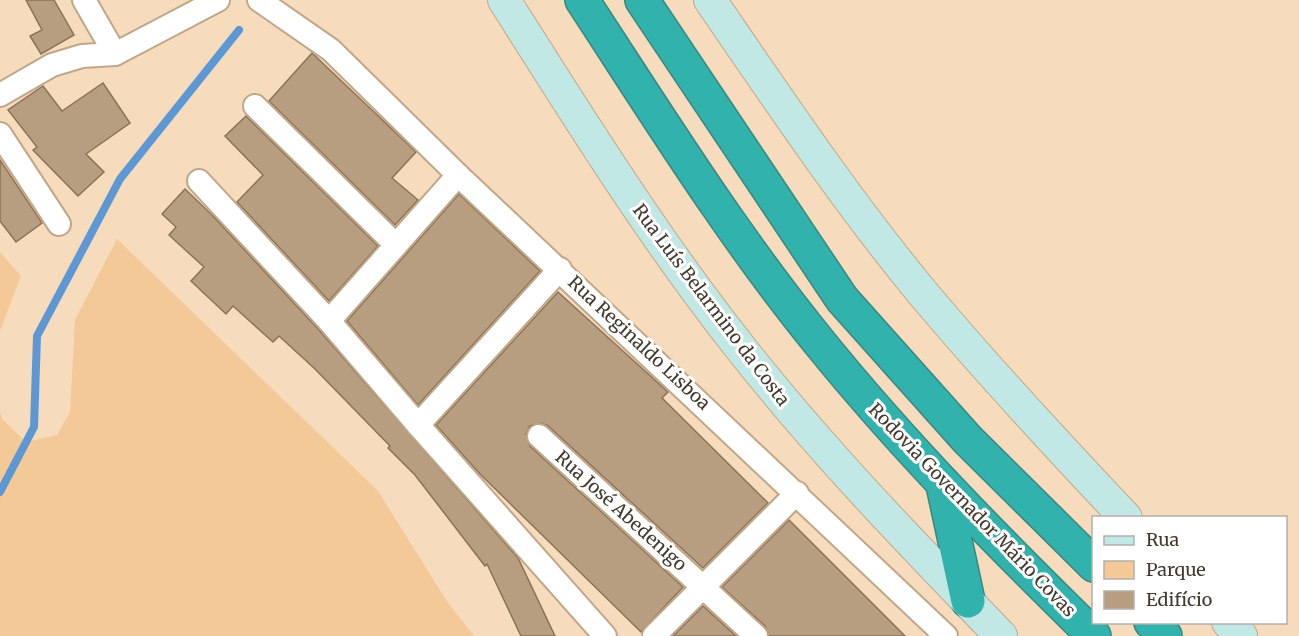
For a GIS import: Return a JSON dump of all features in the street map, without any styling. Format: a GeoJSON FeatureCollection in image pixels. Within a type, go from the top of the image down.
{"type":"FeatureCollection","features":[{"type":"Feature","properties":{"kind":"highway","name":"Rodovia Governador Mário Covas"},"geometry":{"type":"LineString","coordinates":[[582,0],[692,171],[774,284],[874,410],[943,485],[1094,636]]}},
{"type":"Feature","properties":{"kind":"highway"},"geometry":{"type":"LineString","coordinates":[[642,0],[842,299],[967,439],[1092,563]]}},
{"type":"Feature","properties":{"kind":"highway"},"geometry":{"type":"LineString","coordinates":[[943,485],[968,602]]}},
{"type":"Feature","properties":{"kind":"highway"},"geometry":{"type":"LineString","coordinates":[[1153,624],[1165,636]]}},
{"type":"Feature","properties":{"kind":"main road","name":"Rua Luís Belarmino da Costa"},"geometry":{"type":"LineString","coordinates":[[504,0],[616,176],[738,345],[793,412],[1001,636]]}},
{"type":"Feature","properties":{"kind":"main road"},"geometry":{"type":"LineString","coordinates":[[710,0],[826,168],[920,290],[1025,413],[1124,516]]}},
{"type":"Feature","properties":{"kind":"main road"},"geometry":{"type":"LineString","coordinates":[[1230,624],[1241,636]]}},
{"type":"Feature","properties":{"kind":"street"},"geometry":{"type":"LineString","coordinates":[[84,0],[115,54]]}},
{"type":"Feature","properties":{"kind":"street"},"geometry":{"type":"LineString","coordinates":[[0,95],[52,65],[82,56],[115,54],[218,0]]}},
{"type":"Feature","properties":{"kind":"street","name":"Rua Reginaldo Lisboa"},"geometry":{"type":"LineString","coordinates":[[259,0],[331,51],[458,175],[946,636]]}},
{"type":"Feature","properties":{"kind":"street"},"geometry":{"type":"LineString","coordinates":[[255,106],[396,245]]}},
{"type":"Feature","properties":{"kind":"street"},"geometry":{"type":"LineString","coordinates":[[0,134],[59,224]]}},
{"type":"Feature","properties":{"kind":"street"},"geometry":{"type":"LineString","coordinates":[[329,321],[458,175]]}},
{"type":"Feature","properties":{"kind":"street"},"geometry":{"type":"LineString","coordinates":[[199,181],[329,321],[605,636]]}},
{"type":"Feature","properties":{"kind":"street"},"geometry":{"type":"LineString","coordinates":[[418,425],[560,269]]}},
{"type":"Feature","properties":{"kind":"street","name":"Rua José Abedenigo"},"geometry":{"type":"LineString","coordinates":[[539,436],[756,636]]}},
{"type":"Feature","properties":{"kind":"street"},"geometry":{"type":"LineString","coordinates":[[654,636],[797,493]]}},
{"type":"Feature","properties":{"kind":"green space"},"geometry":{"type":"Polygon","coordinates":[[[117,239],[378,491],[448,603],[474,636],[0,636],[0,411],[2,419],[26,442],[57,435],[70,412],[75,320],[117,239]]]}},
{"type":"Feature","properties":{"kind":"green space"},"geometry":{"type":"Polygon","coordinates":[[[0,252],[21,276],[0,331],[0,252]]]}},
{"type":"Feature","properties":{"kind":"building"},"geometry":{"type":"Polygon","coordinates":[[[26,0],[54,0],[74,35],[41,54],[30,36],[42,30],[26,0]]]}},
{"type":"Feature","properties":{"kind":"building"},"geometry":{"type":"Polygon","coordinates":[[[312,53],[416,152],[392,178],[418,200],[395,225],[269,101],[312,53]]]}},
{"type":"Feature","properties":{"kind":"building"},"geometry":{"type":"Polygon","coordinates":[[[103,83],[130,123],[86,154],[104,172],[78,196],[33,150],[37,147],[8,110],[43,86],[62,111],[103,83]]]}},
{"type":"Feature","properties":{"kind":"building"},"geometry":{"type":"Polygon","coordinates":[[[246,116],[378,246],[329,301],[237,202],[263,175],[225,136],[246,116]]]}},
{"type":"Feature","properties":{"kind":"building"},"geometry":{"type":"Polygon","coordinates":[[[0,160],[42,223],[16,242],[0,221],[0,160]]]}},
{"type":"Feature","properties":{"kind":"building"},"geometry":{"type":"Polygon","coordinates":[[[185,189],[319,330],[518,558],[555,636],[521,636],[487,564],[485,566],[415,475],[388,448],[390,446],[315,369],[279,336],[273,342],[233,306],[226,314],[191,281],[204,267],[169,235],[176,227],[162,214],[185,189]]]}},
{"type":"Feature","properties":{"kind":"building"},"geometry":{"type":"Polygon","coordinates":[[[459,194],[540,271],[418,405],[347,321],[459,194]]]}},
{"type":"Feature","properties":{"kind":"building"},"geometry":{"type":"Polygon","coordinates":[[[558,292],[668,392],[662,398],[768,503],[703,568],[548,426],[541,423],[530,426],[526,434],[530,446],[683,587],[641,632],[480,474],[436,425],[558,292]]]}},
{"type":"Feature","properties":{"kind":"building"},"geometry":{"type":"Polygon","coordinates":[[[789,520],[905,636],[769,636],[765,626],[722,587],[789,520]]]}},
{"type":"Feature","properties":{"kind":"building"},"geometry":{"type":"Polygon","coordinates":[[[703,606],[736,636],[673,636],[703,606]]]}},
{"type":"Feature","properties":{"kind":"waterway"},"geometry":{"type":"LineString","coordinates":[[0,492],[34,427],[37,336],[120,179],[239,30]]}}]}
